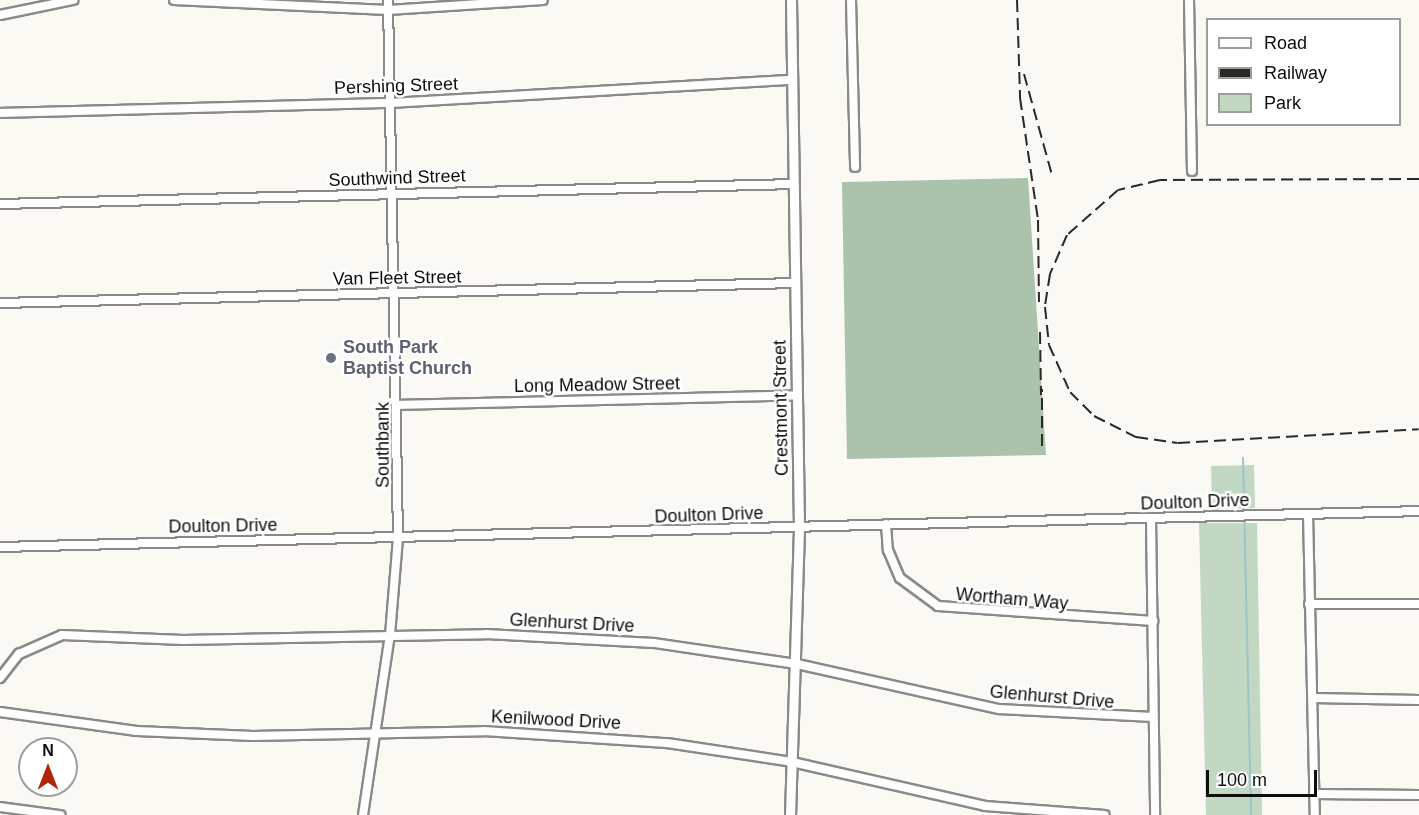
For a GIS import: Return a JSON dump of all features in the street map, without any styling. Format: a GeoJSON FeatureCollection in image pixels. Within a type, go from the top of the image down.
{"type":"FeatureCollection","features":[{"type":"Feature","properties":{"kind":"street"},"geometry":{"type":"LineString","coordinates":[[0,15],[73,0]]}},
{"type":"Feature","properties":{"kind":"street"},"geometry":{"type":"LineString","coordinates":[[174,0],[388,10],[543,0]]}},
{"type":"Feature","properties":{"kind":"street","name":"Southbank"},"geometry":{"type":"LineString","coordinates":[[363,815],[390,635],[398,537],[398,405],[388,0]]}},
{"type":"Feature","properties":{"kind":"street","name":"Crestmont Street"},"geometry":{"type":"LineString","coordinates":[[790,815],[797,664],[799,527],[791,0]]}},
{"type":"Feature","properties":{"kind":"street"},"geometry":{"type":"LineString","coordinates":[[851,0],[855,167]]}},
{"type":"Feature","properties":{"kind":"street"},"geometry":{"type":"LineString","coordinates":[[1189,0],[1191,171]]}},
{"type":"Feature","properties":{"kind":"street","name":"Pershing Street"},"geometry":{"type":"LineString","coordinates":[[0,113],[390,103],[792,80]]}},
{"type":"Feature","properties":{"kind":"street","name":"Southwind Street"},"geometry":{"type":"LineString","coordinates":[[0,204],[794,184]]}},
{"type":"Feature","properties":{"kind":"street","name":"Van Fleet Street"},"geometry":{"type":"LineString","coordinates":[[0,303],[795,283]]}},
{"type":"Feature","properties":{"kind":"street","name":"Long Meadow Street"},"geometry":{"type":"LineString","coordinates":[[398,405],[798,395]]}},
{"type":"Feature","properties":{"kind":"street","name":"Doulton Drive"},"geometry":{"type":"LineString","coordinates":[[0,547],[1419,511]]}},
{"type":"Feature","properties":{"kind":"street"},"geometry":{"type":"LineString","coordinates":[[1308,514],[1315,815]]}},
{"type":"Feature","properties":{"kind":"street"},"geometry":{"type":"LineString","coordinates":[[1151,518],[1155,815]]}},
{"type":"Feature","properties":{"kind":"street","name":"Wortham Way"},"geometry":{"type":"LineString","coordinates":[[886,525],[888,550],[900,578],[938,606],[1153,621]]}},
{"type":"Feature","properties":{"kind":"street"},"geometry":{"type":"LineString","coordinates":[[1310,604],[1419,604]]}},
{"type":"Feature","properties":{"kind":"street","name":"Glenhurst Drive"},"geometry":{"type":"LineString","coordinates":[[0,678],[19,654],[62,635],[183,640],[390,635],[572,637],[797,664],[989,708],[1153,717]]}},
{"type":"Feature","properties":{"kind":"street"},"geometry":{"type":"LineString","coordinates":[[1312,698],[1419,700]]}},
{"type":"Feature","properties":{"kind":"street","name":"Kenilwood Drive"},"geometry":{"type":"LineString","coordinates":[[0,712],[137,731],[569,734],[792,762],[985,806],[1105,815]]}},
{"type":"Feature","properties":{"kind":"street"},"geometry":{"type":"LineString","coordinates":[[1314,794],[1419,795]]}},
{"type":"Feature","properties":{"kind":"street"},"geometry":{"type":"LineString","coordinates":[[0,807],[60,815]]}},
{"type":"Feature","properties":{"kind":"green space"},"geometry":{"type":"Polygon","coordinates":[[[1028,178],[1046,455],[847,459],[842,182],[1028,178]]]}},
{"type":"Feature","properties":{"kind":"green space"},"geometry":{"type":"Polygon","coordinates":[[[1254,465],[1255,508],[1212,510],[1211,466],[1254,465]]]}},
{"type":"Feature","properties":{"kind":"green space"},"geometry":{"type":"Polygon","coordinates":[[[1199,523],[1257,523],[1262,815],[1206,815],[1199,523]]]}},
{"type":"Feature","properties":{"kind":"waterway"},"geometry":{"type":"LineString","coordinates":[[1243,458],[1251,815]]}},
{"type":"Feature","properties":{"kind":"railway"},"geometry":{"type":"LineString","coordinates":[[1017,0],[1020,98],[1038,220],[1039,302]]}},
{"type":"Feature","properties":{"kind":"railway"},"geometry":{"type":"LineString","coordinates":[[1024,74],[1052,175]]}},
{"type":"Feature","properties":{"kind":"railway"},"geometry":{"type":"LineString","coordinates":[[1419,179],[1160,180],[1118,190],[1067,235],[1050,274],[1045,307],[1049,345],[1070,392],[1094,416],[1136,437],[1178,443],[1419,429]]}},
{"type":"Feature","properties":{"kind":"railway"},"geometry":{"type":"LineString","coordinates":[[1040,332],[1041,395]]}},
{"type":"Feature","properties":{"kind":"railway"},"geometry":{"type":"LineString","coordinates":[[1042,389],[1042,446]]}},
{"type":"Feature","properties":{"kind":"place","name":"South Park Baptist Church"},"geometry":{"type":"Point","coordinates":[331,358]}}]}
